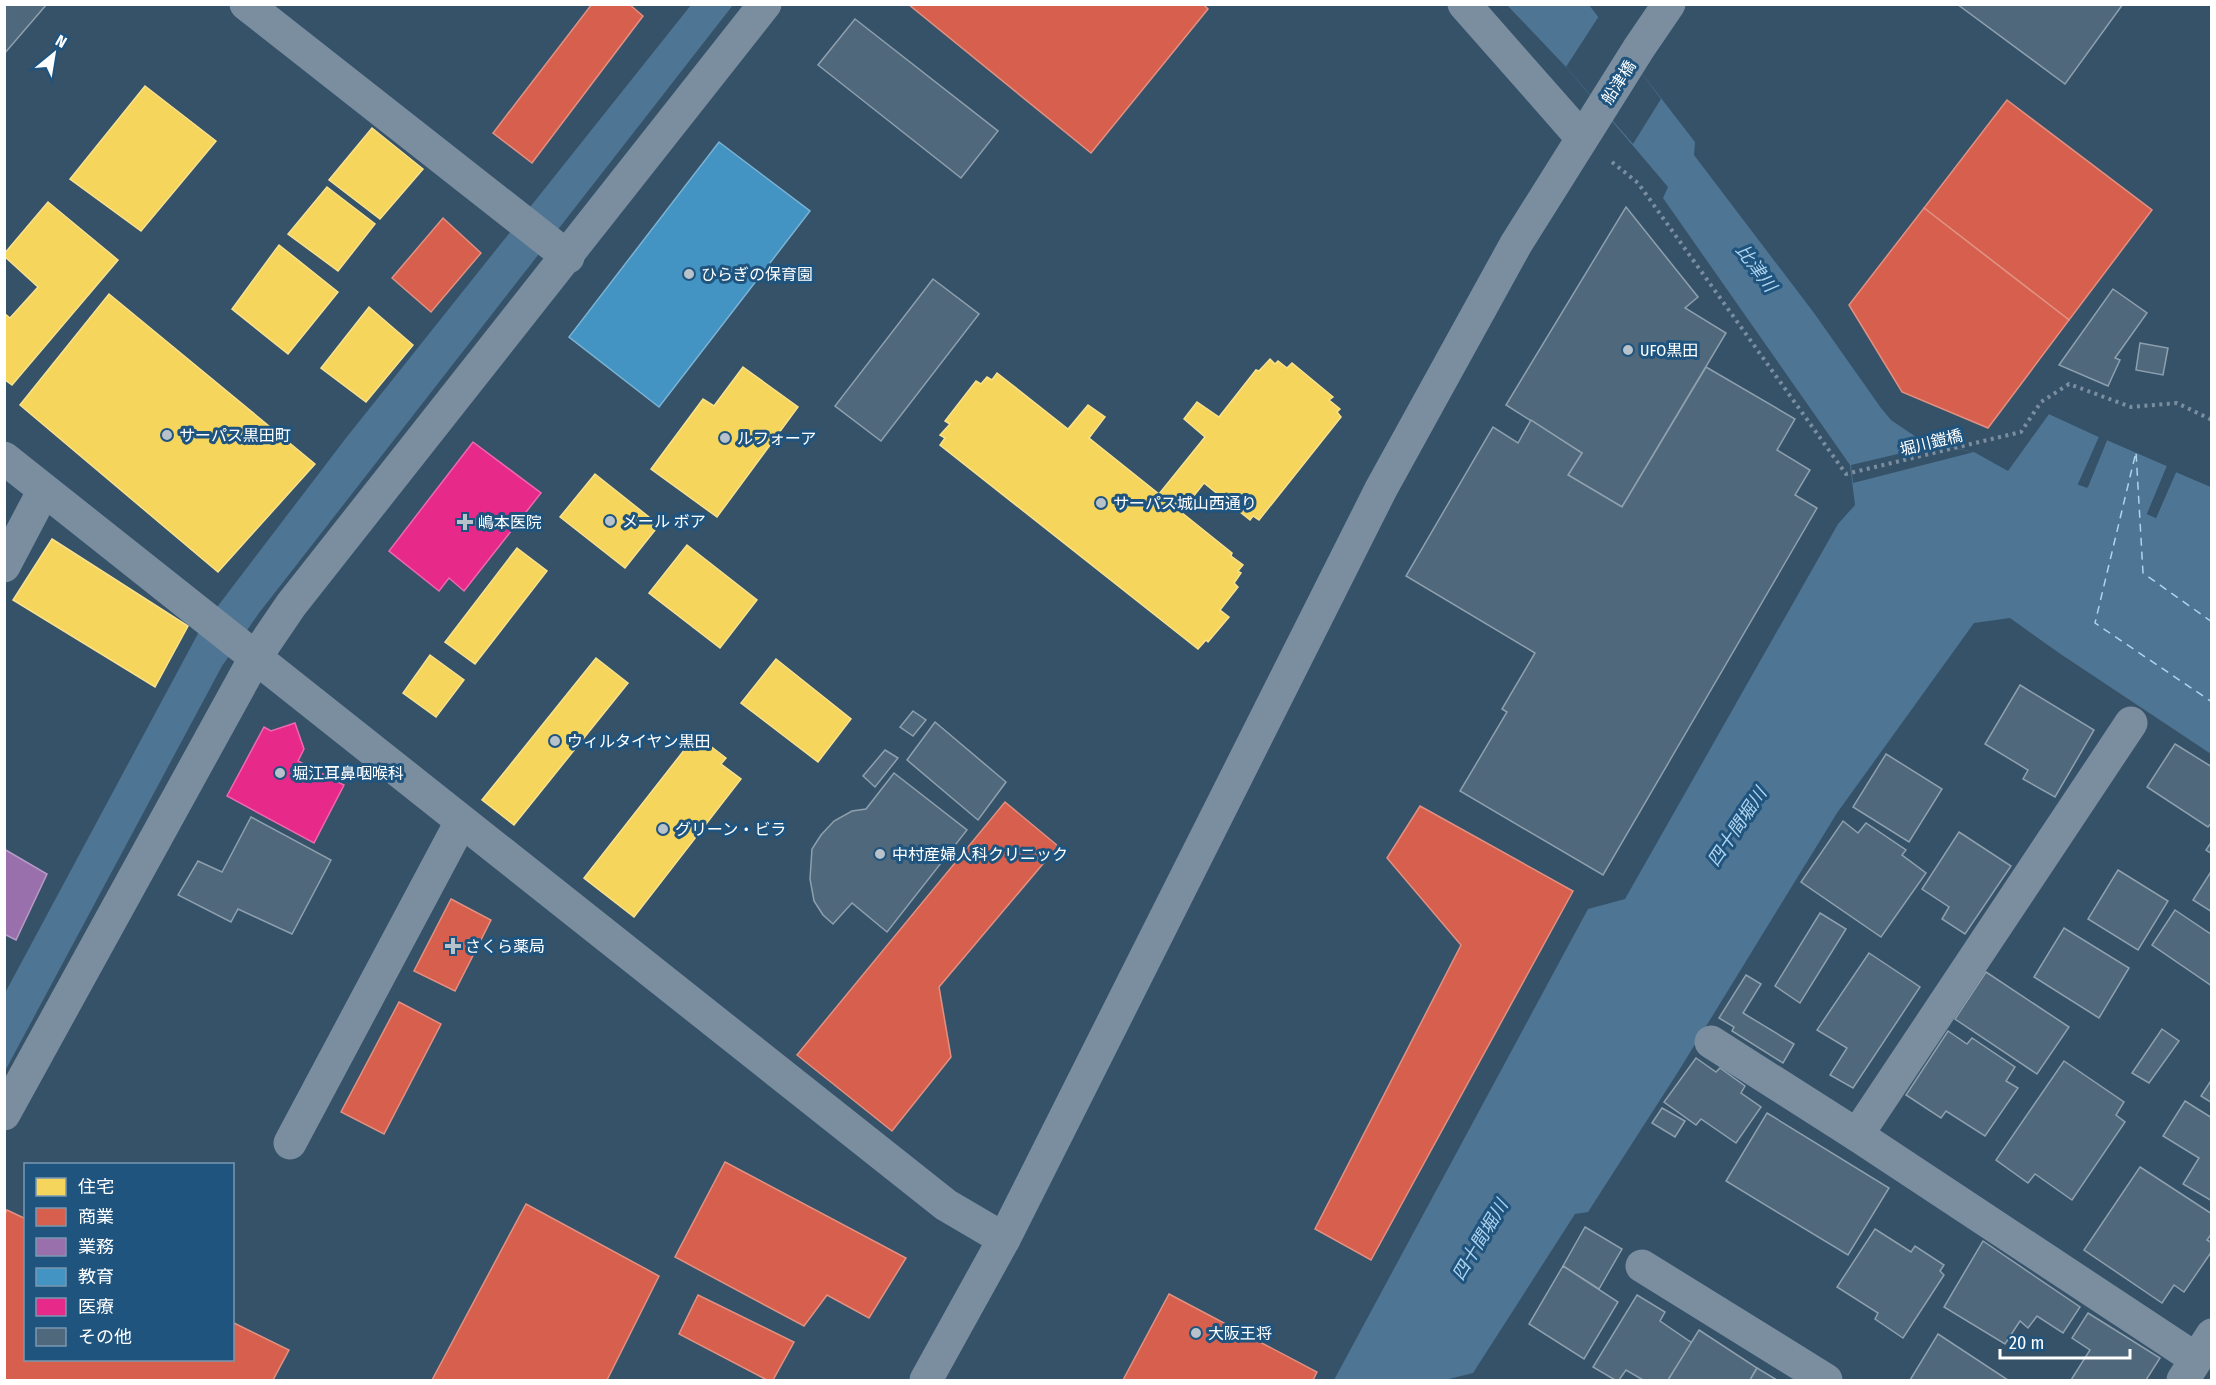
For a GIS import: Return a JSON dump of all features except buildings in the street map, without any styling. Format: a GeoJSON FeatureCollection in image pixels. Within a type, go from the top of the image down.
{"type":"FeatureCollection","features":[{"type":"Feature","properties":{"kind":"street"},"geometry":{"type":"LineString","coordinates":[[246,4],[563,252]]}},
{"type":"Feature","properties":{"kind":"street"},"geometry":{"type":"LineString","coordinates":[[4,1113],[248,653],[291,605],[563,252],[765,4]]}},
{"type":"Feature","properties":{"kind":"street"},"geometry":{"type":"LineString","coordinates":[[1464,4],[1589,126]]}},
{"type":"Feature","properties":{"kind":"street","name":"船津橋"},"geometry":{"type":"LineString","coordinates":[[926,1380],[1004,1239],[1380,489],[1516,244],[1664,6]]}},
{"type":"Feature","properties":{"kind":"street"},"geometry":{"type":"LineString","coordinates":[[4,458],[946,1205],[1004,1239]]}},
{"type":"Feature","properties":{"kind":"street"},"geometry":{"type":"LineString","coordinates":[[4,567],[44,490]]}},
{"type":"Feature","properties":{"kind":"street"},"geometry":{"type":"LineString","coordinates":[[1857,1135],[2131,723]]}},
{"type":"Feature","properties":{"kind":"street"},"geometry":{"type":"LineString","coordinates":[[290,1143],[461,822]]}},
{"type":"Feature","properties":{"kind":"street"},"geometry":{"type":"LineString","coordinates":[[1711,1042],[2197,1358]]}},
{"type":"Feature","properties":{"kind":"street"},"geometry":{"type":"LineString","coordinates":[[1642,1266],[1826,1380]]}},
{"type":"Feature","properties":{"kind":"path","name":"堀川鎧橋"},"geometry":{"type":"LineString","coordinates":[[1589,126],[1638,183],[1846,474],[2021,432],[2042,402],[2069,384],[2131,407],[2177,403],[2211,420]]}},
{"type":"Feature","properties":{"kind":"water"},"geometry":{"type":"Polygon","coordinates":[[[691,5],[733,5],[259,613],[222,666],[5,1071],[5,993],[201,628],[346,438],[691,5]]]}},
{"type":"Feature","properties":{"kind":"water"},"geometry":{"type":"Polygon","coordinates":[[[1507,5],[1589,5],[1695,142],[1694,155],[1814,313],[1891,420],[1922,441],[1974,452],[2008,471],[2049,414],[2099,437],[2078,485],[2088,487],[2107,440],[2167,466],[2147,514],[2156,518],[2176,472],[2211,487],[2211,754],[2010,618],[1974,623],[1837,813],[1678,1072],[1588,1212],[1575,1214],[1473,1373],[1445,1380],[1334,1380],[1588,909],[1625,899],[1838,524],[1855,505],[1850,465],[1663,198],[1668,187],[1566,67],[1507,5]]]}},
{"type":"Feature","properties":{"kind":"pier"},"geometry":{"type":"Polygon","coordinates":[[[1599,16],[1661,99],[1633,144],[1566,67],[1599,16]]]}},
{"type":"Feature","properties":{"kind":"pier"},"geometry":{"type":"Polygon","coordinates":[[[2051,411],[2102,436],[2082,483],[2086,484],[2104,438],[2107,437],[2170,464],[2151,512],[2154,514],[2175,469],[2212,484],[2211,487],[2176,472],[2156,518],[2147,514],[2167,466],[2107,440],[2087,488],[2078,484],[2099,437],[2049,414],[2051,411]]]}},
{"type":"Feature","properties":{"kind":"pier"},"geometry":{"type":"Polygon","coordinates":[[[1936,445],[1974,452],[1853,483],[1851,465],[1936,445]]]}},
{"type":"Feature","properties":{"kind":"ferry route"},"geometry":{"type":"LineString","coordinates":[[2212,622],[2143,573],[2136,452],[2095,623],[2212,702]]}},
{"type":"Feature","properties":{"kind":"place","name":"ひらぎの保育園"},"geometry":{"type":"Point","coordinates":[689,274]}},
{"type":"Feature","properties":{"kind":"place","name":"UFO黒田"},"geometry":{"type":"Point","coordinates":[1628,350]}},
{"type":"Feature","properties":{"kind":"place","name":"サーパス黒田町"},"geometry":{"type":"Point","coordinates":[167,435]}},
{"type":"Feature","properties":{"kind":"place","name":"ルフォーア"},"geometry":{"type":"Point","coordinates":[725,438]}},
{"type":"Feature","properties":{"kind":"place","name":"サーパス城山西通り"},"geometry":{"type":"Point","coordinates":[1101,503]}},
{"type":"Feature","properties":{"kind":"place","name":"メール ボア"},"geometry":{"type":"Point","coordinates":[610,521]}},
{"type":"Feature","properties":{"kind":"place","name":"嶋本医院"},"geometry":{"type":"Point","coordinates":[465,522]}},
{"type":"Feature","properties":{"kind":"place","name":"ウィルタイヤン黒田"},"geometry":{"type":"Point","coordinates":[555,741]}},
{"type":"Feature","properties":{"kind":"place","name":"堀江耳鼻咽喉科"},"geometry":{"type":"Point","coordinates":[280,773]}},
{"type":"Feature","properties":{"kind":"place","name":"グリーン・ビラ"},"geometry":{"type":"Point","coordinates":[663,829]}},
{"type":"Feature","properties":{"kind":"place","name":"中村産婦人科クリニック"},"geometry":{"type":"Point","coordinates":[880,854]}},
{"type":"Feature","properties":{"kind":"place","name":"さくら薬局"},"geometry":{"type":"Point","coordinates":[453,946]}},
{"type":"Feature","properties":{"kind":"place","name":"大阪王将"},"geometry":{"type":"Point","coordinates":[1196,1333]}},
{"type":"Feature","properties":{"kind":"water label","name":"比津川"},"geometry":{"type":"Point","coordinates":[1756,268]}},
{"type":"Feature","properties":{"kind":"water label","name":"四十間堀川"},"geometry":{"type":"Point","coordinates":[1737,827]}},
{"type":"Feature","properties":{"kind":"water label","name":"四十間堀川"},"geometry":{"type":"Point","coordinates":[1480,1240]}}]}
